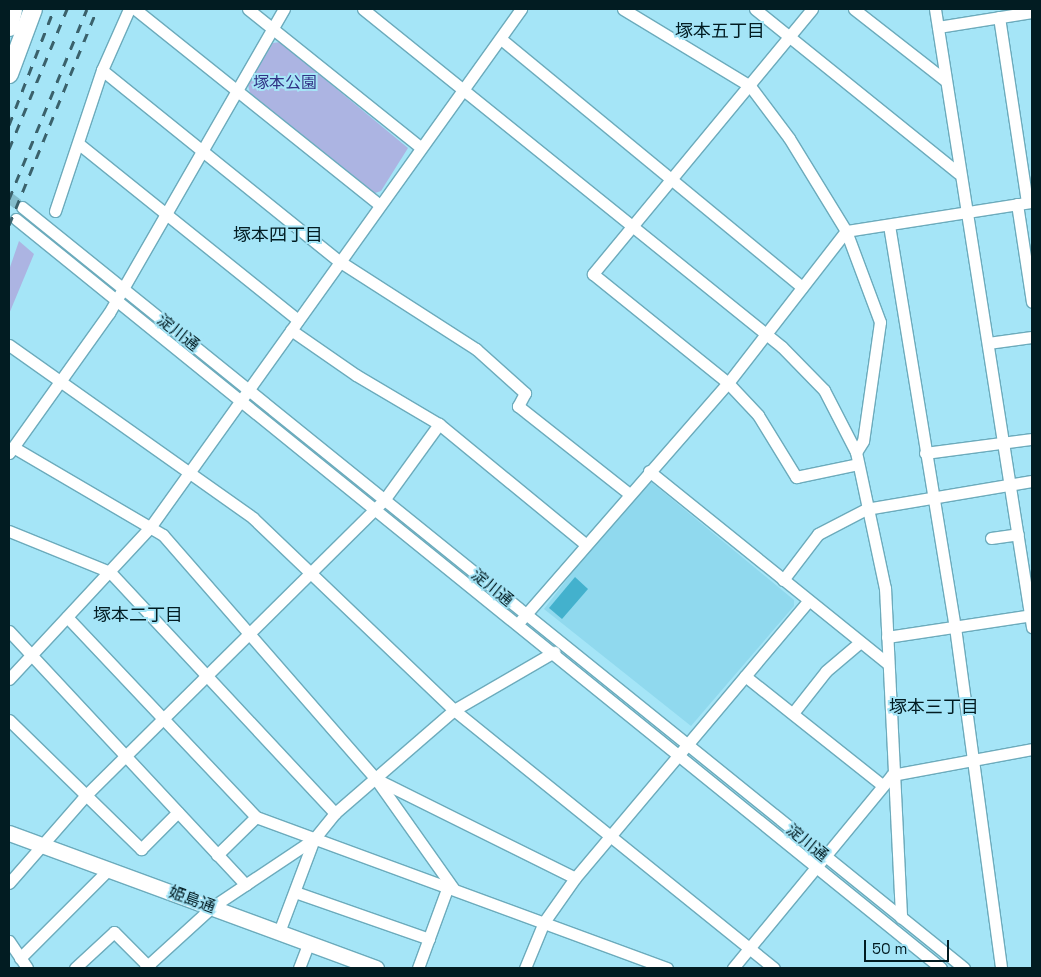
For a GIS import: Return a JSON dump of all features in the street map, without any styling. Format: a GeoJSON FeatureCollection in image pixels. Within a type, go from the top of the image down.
{"type":"FeatureCollection","features":[{"type":"Feature","properties":{"kind":"highway"},"geometry":{"type":"LineString","coordinates":[[9,27],[14,9]]}},
{"type":"Feature","properties":{"kind":"highway"},"geometry":{"type":"LineString","coordinates":[[9,74],[33,9]]}},
{"type":"Feature","properties":{"kind":"main road","name":"姫島通"},"geometry":{"type":"LineString","coordinates":[[9,833],[376,968]]}},
{"type":"Feature","properties":{"kind":"street"},"geometry":{"type":"LineString","coordinates":[[55,211],[79,144],[102,70],[129,9]]}},
{"type":"Feature","properties":{"kind":"street"},"geometry":{"type":"LineString","coordinates":[[135,9],[378,204]]}},
{"type":"Feature","properties":{"kind":"street"},"geometry":{"type":"LineString","coordinates":[[248,9],[420,147]]}},
{"type":"Feature","properties":{"kind":"street"},"geometry":{"type":"LineString","coordinates":[[284,9],[237,92],[200,151],[116,299],[11,450],[151,526],[248,632],[376,779],[451,887]]}},
{"type":"Feature","properties":{"kind":"street"},"geometry":{"type":"LineString","coordinates":[[363,9],[766,334],[824,390],[856,452],[866,509],[885,588],[892,775],[901,918]]}},
{"type":"Feature","properties":{"kind":"street"},"geometry":{"type":"LineString","coordinates":[[9,678],[151,526],[378,204],[501,39],[521,9]]}},
{"type":"Feature","properties":{"kind":"street"},"geometry":{"type":"LineString","coordinates":[[624,9],[750,86],[789,138],[846,231],[880,322],[863,441],[856,452]]}},
{"type":"Feature","properties":{"kind":"street"},"geometry":{"type":"LineString","coordinates":[[755,9],[958,172]]}},
{"type":"Feature","properties":{"kind":"street"},"geometry":{"type":"LineString","coordinates":[[812,9],[634,228],[593,274],[728,383],[758,415],[796,477],[858,464]]}},
{"type":"Feature","properties":{"kind":"street"},"geometry":{"type":"LineString","coordinates":[[854,9],[945,80]]}},
{"type":"Feature","properties":{"kind":"street"},"geometry":{"type":"LineString","coordinates":[[887,637],[955,627],[1032,619],[967,212],[958,172],[936,9]]}},
{"type":"Feature","properties":{"kind":"street"},"geometry":{"type":"LineString","coordinates":[[938,27],[1032,12]]}},
{"type":"Feature","properties":{"kind":"street"},"geometry":{"type":"LineString","coordinates":[[999,17],[1025,203],[1032,302]]}},
{"type":"Feature","properties":{"kind":"street"},"geometry":{"type":"LineString","coordinates":[[501,39],[802,287]]}},
{"type":"Feature","properties":{"kind":"street"},"geometry":{"type":"LineString","coordinates":[[102,70],[200,151],[339,261],[476,350],[525,393],[518,406],[628,493]]}},
{"type":"Feature","properties":{"kind":"street"},"geometry":{"type":"LineString","coordinates":[[79,144],[298,320]]}},
{"type":"Feature","properties":{"kind":"street"},"geometry":{"type":"LineString","coordinates":[[515,627],[584,543],[728,383],[846,231],[1025,203]]}},
{"type":"Feature","properties":{"kind":"street","name":"淀川通"},"geometry":{"type":"LineString","coordinates":[[22,207],[561,645],[964,968]]}},
{"type":"Feature","properties":{"kind":"street","name":"淀川通"},"geometry":{"type":"LineString","coordinates":[[16,219],[372,508],[550,656],[676,756],[813,870],[941,968]]}},
{"type":"Feature","properties":{"kind":"street"},"geometry":{"type":"LineString","coordinates":[[890,225],[932,497],[955,627],[1002,968]]}},
{"type":"Feature","properties":{"kind":"street"},"geometry":{"type":"LineString","coordinates":[[291,330],[356,375],[439,424],[584,543]]}},
{"type":"Feature","properties":{"kind":"street"},"geometry":{"type":"LineString","coordinates":[[988,343],[1032,336]]}},
{"type":"Feature","properties":{"kind":"street"},"geometry":{"type":"LineString","coordinates":[[9,345],[60,382],[191,470],[253,518],[454,710],[774,968]]}},
{"type":"Feature","properties":{"kind":"street"},"geometry":{"type":"LineString","coordinates":[[9,883],[43,846],[86,794],[309,570],[372,508],[384,500],[439,424]]}},
{"type":"Feature","properties":{"kind":"street"},"geometry":{"type":"LineString","coordinates":[[925,453],[1032,439]]}},
{"type":"Feature","properties":{"kind":"street"},"geometry":{"type":"LineString","coordinates":[[649,470],[859,643],[888,664]]}},
{"type":"Feature","properties":{"kind":"street"},"geometry":{"type":"LineString","coordinates":[[783,580],[818,534],[866,509],[1032,482]]}},
{"type":"Feature","properties":{"kind":"street"},"geometry":{"type":"LineString","coordinates":[[9,531],[110,572],[335,813]]}},
{"type":"Feature","properties":{"kind":"street"},"geometry":{"type":"LineString","coordinates":[[991,538],[1018,534]]}},
{"type":"Feature","properties":{"kind":"street"},"geometry":{"type":"LineString","coordinates":[[525,968],[544,922],[575,878],[808,601]]}},
{"type":"Feature","properties":{"kind":"street"},"geometry":{"type":"LineString","coordinates":[[67,617],[256,817],[451,887],[667,968]]}},
{"type":"Feature","properties":{"kind":"street"},"geometry":{"type":"LineString","coordinates":[[9,631],[126,754],[246,885]]}},
{"type":"Feature","properties":{"kind":"street"},"geometry":{"type":"LineString","coordinates":[[793,714],[826,671],[859,643]]}},
{"type":"Feature","properties":{"kind":"street"},"geometry":{"type":"LineString","coordinates":[[75,968],[114,932],[147,967],[212,907],[314,839],[335,813],[454,710],[550,656],[561,645]]}},
{"type":"Feature","properties":{"kind":"street"},"geometry":{"type":"LineString","coordinates":[[745,676],[881,784]]}},
{"type":"Feature","properties":{"kind":"street"},"geometry":{"type":"LineString","coordinates":[[9,720],[141,848],[178,812]]}},
{"type":"Feature","properties":{"kind":"street"},"geometry":{"type":"LineString","coordinates":[[733,968],[881,784],[892,775],[974,762],[1032,749]]}},
{"type":"Feature","properties":{"kind":"street"},"geometry":{"type":"LineString","coordinates":[[376,779],[575,878]]}},
{"type":"Feature","properties":{"kind":"street"},"geometry":{"type":"LineString","coordinates":[[217,854],[256,817]]}},
{"type":"Feature","properties":{"kind":"street"},"geometry":{"type":"LineString","coordinates":[[279,932],[314,839]]}},
{"type":"Feature","properties":{"kind":"street"},"geometry":{"type":"LineString","coordinates":[[20,958],[109,869]]}},
{"type":"Feature","properties":{"kind":"street"},"geometry":{"type":"LineString","coordinates":[[418,968],[451,887]]}},
{"type":"Feature","properties":{"kind":"street"},"geometry":{"type":"LineString","coordinates":[[295,892],[429,939]]}},
{"type":"Feature","properties":{"kind":"street"},"geometry":{"type":"LineString","coordinates":[[9,940],[28,968]]}},
{"type":"Feature","properties":{"kind":"street"},"geometry":{"type":"LineString","coordinates":[[299,968],[308,944]]}},
{"type":"Feature","properties":{"kind":"shaded area"},"geometry":{"type":"Polygon","coordinates":[[[650,481],[794,600],[794,606],[691,726],[544,609],[642,482],[650,481]]]}},
{"type":"Feature","properties":{"kind":"shaded area"},"geometry":{"type":"Polygon","coordinates":[[[575,577],[588,589],[562,619],[549,608],[575,577]]]}},
{"type":"Feature","properties":{"kind":"green space","name":"塚本公園"},"geometry":{"type":"Polygon","coordinates":[[[280,42],[408,148],[381,191],[375,193],[250,93],[248,85],[273,43],[280,42]]]}},
{"type":"Feature","properties":{"kind":"green space"},"geometry":{"type":"Polygon","coordinates":[[[19,241],[34,254],[9,314],[9,270],[19,241]]]}},
{"type":"Feature","properties":{"kind":"tunnel"},"geometry":{"type":"LineString","coordinates":[[9,197],[22,207]]}},
{"type":"Feature","properties":{"kind":"railway"},"geometry":{"type":"LineString","coordinates":[[9,125],[54,9]]}},
{"type":"Feature","properties":{"kind":"railway"},"geometry":{"type":"LineString","coordinates":[[9,149],[67,9]]}},
{"type":"Feature","properties":{"kind":"railway"},"geometry":{"type":"LineString","coordinates":[[9,199],[87,9]]}},
{"type":"Feature","properties":{"kind":"railway"},"geometry":{"type":"LineString","coordinates":[[9,225],[97,9]]}},
{"type":"Feature","properties":{"kind":"district","name":"塚本五丁目"},"geometry":{"type":"Point","coordinates":[720,31]}},
{"type":"Feature","properties":{"kind":"district","name":"塚本四丁目"},"geometry":{"type":"Point","coordinates":[278,235]}},
{"type":"Feature","properties":{"kind":"district","name":"塚本二丁目"},"geometry":{"type":"Point","coordinates":[138,615]}},
{"type":"Feature","properties":{"kind":"district","name":"塚本三丁目"},"geometry":{"type":"Point","coordinates":[934,707]}}]}
